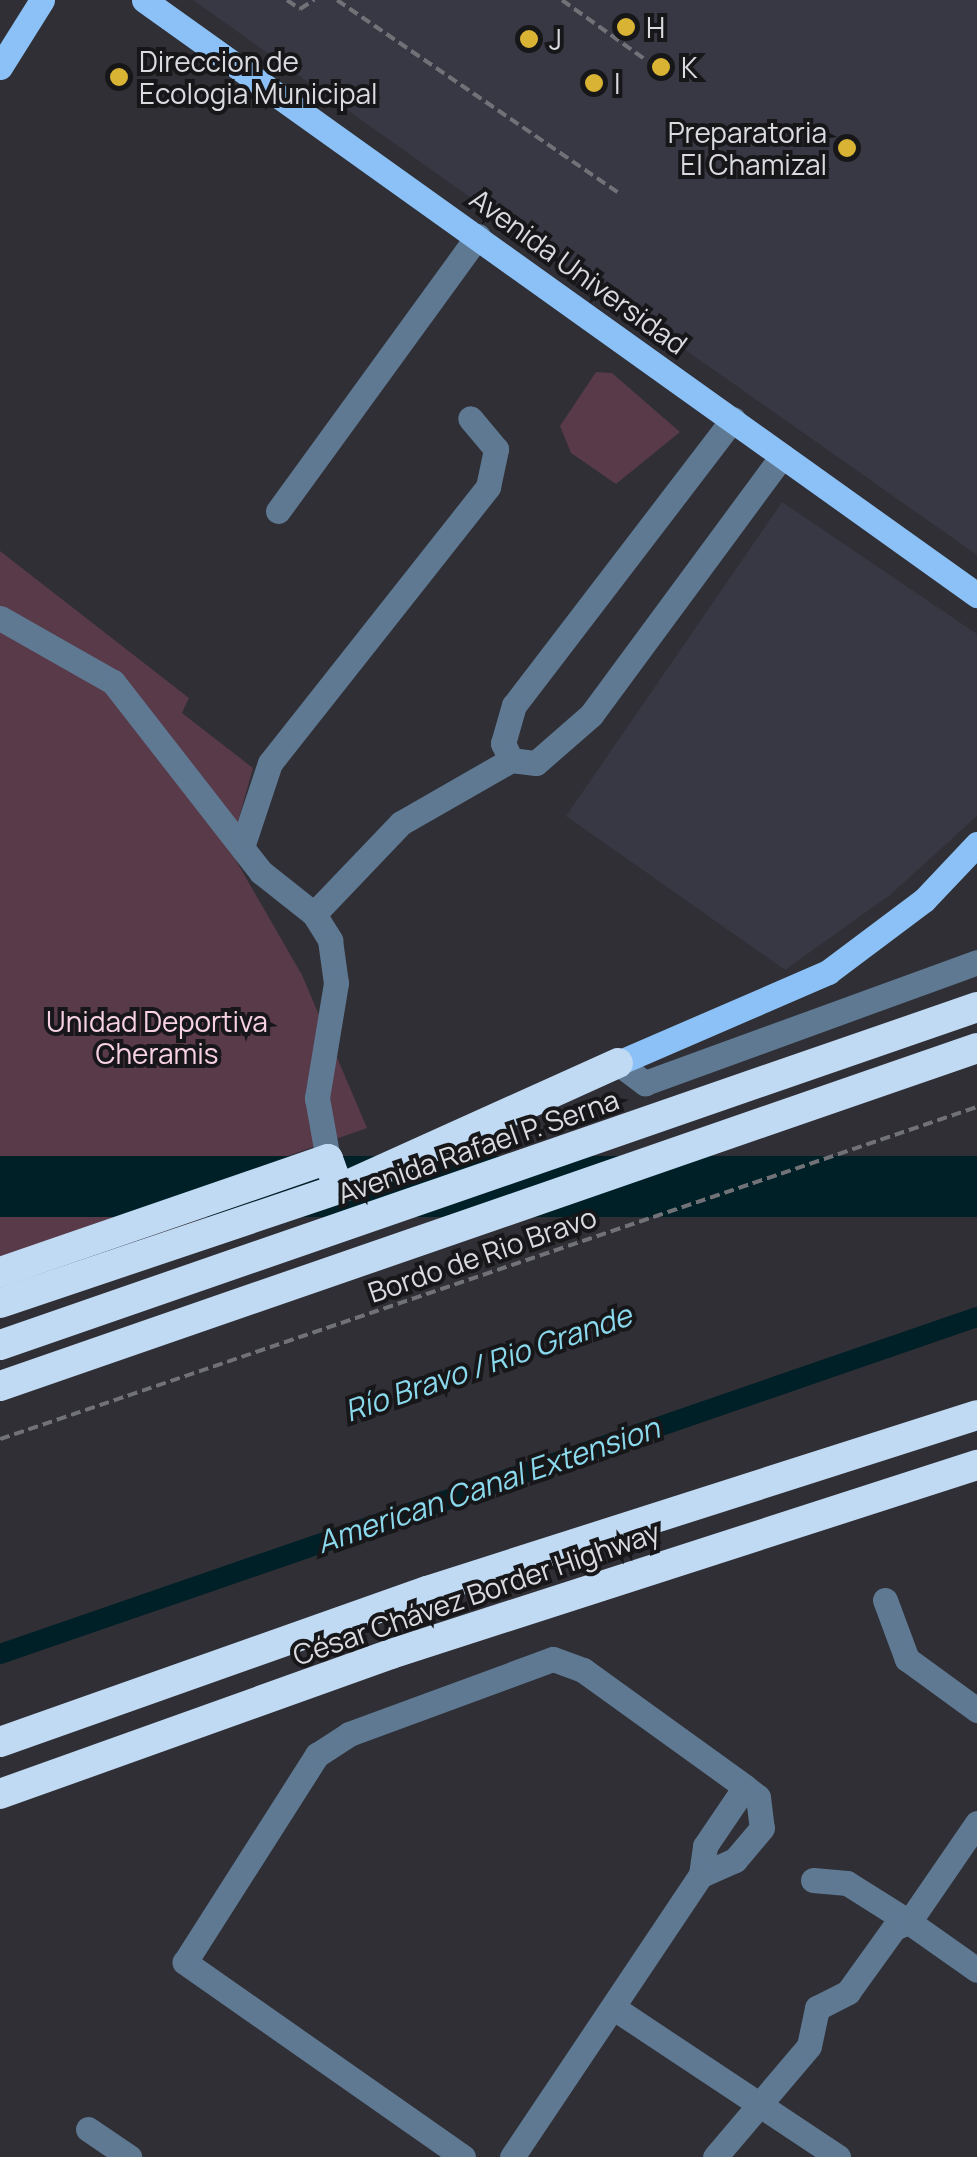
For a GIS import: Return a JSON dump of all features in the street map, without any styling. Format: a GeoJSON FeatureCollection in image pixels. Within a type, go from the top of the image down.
{"type":"FeatureCollection","features":[{"type":"Feature","properties":{"kind":"highway","name":"Avenida Rafael P. Serna"},"geometry":{"type":"LineString","coordinates":[[0,1345],[977,1008]]}},
{"type":"Feature","properties":{"kind":"highway"},"geometry":{"type":"LineString","coordinates":[[0,1386],[977,1048]]}},
{"type":"Feature","properties":{"kind":"highway"},"geometry":{"type":"LineString","coordinates":[[0,1302],[339,1190],[618,1063]]}},
{"type":"Feature","properties":{"kind":"highway"},"geometry":{"type":"LineString","coordinates":[[0,1272],[328,1159],[339,1190]]}},
{"type":"Feature","properties":{"kind":"highway","name":"César Chávez Border Highway"},"geometry":{"type":"LineString","coordinates":[[0,1742],[971,1416]]}},
{"type":"Feature","properties":{"kind":"highway","name":"César Chávez Border Highway"},"geometry":{"type":"LineString","coordinates":[[0,1794],[391,1654],[977,1465]]}},
{"type":"Feature","properties":{"kind":"main road"},"geometry":{"type":"LineString","coordinates":[[0,67],[42,0]]}},
{"type":"Feature","properties":{"kind":"main road","name":"Avenida Universidad"},"geometry":{"type":"LineString","coordinates":[[144,0],[977,594]]}},
{"type":"Feature","properties":{"kind":"main road"},"geometry":{"type":"LineString","coordinates":[[618,1063],[828,972],[924,900],[977,844]]}},
{"type":"Feature","properties":{"kind":"lane"},"geometry":{"type":"LineString","coordinates":[[278,511],[478,236]]}},
{"type":"Feature","properties":{"kind":"lane"},"geometry":{"type":"LineString","coordinates":[[244,841],[270,763],[488,487],[496,449],[470,418]]}},
{"type":"Feature","properties":{"kind":"lane"},"geometry":{"type":"LineString","coordinates":[[511,760],[503,743],[514,705],[733,419]]}},
{"type":"Feature","properties":{"kind":"lane"},"geometry":{"type":"LineString","coordinates":[[314,914],[402,823],[511,760],[536,764],[592,715],[782,456]]}},
{"type":"Feature","properties":{"kind":"lane"},"geometry":{"type":"LineString","coordinates":[[0,618],[113,682],[244,841],[260,872],[314,914],[330,940],[336,982],[317,1098],[328,1159]]}},
{"type":"Feature","properties":{"kind":"lane"},"geometry":{"type":"LineString","coordinates":[[618,1063],[646,1083],[977,962]]}},
{"type":"Feature","properties":{"kind":"lane"},"geometry":{"type":"LineString","coordinates":[[885,1600],[907,1659],[977,1710]]}},
{"type":"Feature","properties":{"kind":"lane"},"geometry":{"type":"LineString","coordinates":[[463,2157],[185,1962],[317,1756],[349,1734],[552,1659],[583,1670],[745,1787],[766,1812],[762,1828],[734,1860],[700,1875]]}},
{"type":"Feature","properties":{"kind":"lane"},"geometry":{"type":"LineString","coordinates":[[512,2157],[700,1875],[705,1846],[745,1787]]}},
{"type":"Feature","properties":{"kind":"lane"},"geometry":{"type":"LineString","coordinates":[[715,2157],[764,2108],[809,2046],[817,2008],[848,1992],[884,1938],[909,1922],[977,1823]]}},
{"type":"Feature","properties":{"kind":"lane"},"geometry":{"type":"LineString","coordinates":[[813,1880],[847,1883],[977,1970]]}},
{"type":"Feature","properties":{"kind":"lane"},"geometry":{"type":"LineString","coordinates":[[614,2008],[838,2157]]}},
{"type":"Feature","properties":{"kind":"lane"},"geometry":{"type":"LineString","coordinates":[[88,2129],[129,2157]]}},
{"type":"Feature","properties":{"kind":"path"},"geometry":{"type":"LineString","coordinates":[[287,0],[300,9],[314,0]]}},
{"type":"Feature","properties":{"kind":"path"},"geometry":{"type":"LineString","coordinates":[[337,0],[618,192]]}},
{"type":"Feature","properties":{"kind":"path"},"geometry":{"type":"LineString","coordinates":[[562,0],[643,58]]}},
{"type":"Feature","properties":{"kind":"path","name":"Bordo de Rio Bravo"},"geometry":{"type":"LineString","coordinates":[[0,1439],[977,1108]]}},
{"type":"Feature","properties":{"kind":"shaded area"},"geometry":{"type":"Polygon","coordinates":[[[193,0],[977,0],[977,555],[610,297],[193,0]]]}},
{"type":"Feature","properties":{"kind":"shaded area"},"geometry":{"type":"Polygon","coordinates":[[[782,502],[977,634],[977,816],[890,895],[785,970],[566,816],[782,502]]]}},
{"type":"Feature","properties":{"kind":"green space"},"geometry":{"type":"Polygon","coordinates":[[[596,372],[612,373],[680,432],[616,484],[571,453],[560,426],[596,372]]]}},
{"type":"Feature","properties":{"kind":"green space","name":"Unidad Deportiva Cheramis"},"geometry":{"type":"Polygon","coordinates":[[[0,551],[189,698],[182,713],[253,768],[230,850],[302,975],[367,1128],[0,1257],[0,551]]]}},
{"type":"Feature","properties":{"kind":"water"},"geometry":{"type":"Polygon","coordinates":[[[0,1156],[977,1156],[977,1217],[0,1217],[0,1156]]]}},
{"type":"Feature","properties":{"kind":"waterway","name":"American Canal Extension"},"geometry":{"type":"LineString","coordinates":[[0,1654],[977,1317]]}},
{"type":"Feature","properties":{"kind":"place","name":"H"},"geometry":{"type":"Point","coordinates":[626,27]}},
{"type":"Feature","properties":{"kind":"place","name":"J"},"geometry":{"type":"Point","coordinates":[529,39]}},
{"type":"Feature","properties":{"kind":"place","name":"K"},"geometry":{"type":"Point","coordinates":[661,67]}},
{"type":"Feature","properties":{"kind":"place","name":"Direccion de Ecologia Municipal"},"geometry":{"type":"Point","coordinates":[119,77]}},
{"type":"Feature","properties":{"kind":"place","name":"I"},"geometry":{"type":"Point","coordinates":[594,83]}},
{"type":"Feature","properties":{"kind":"place","name":"Preparatoria El Chamizal"},"geometry":{"type":"Point","coordinates":[847,148]}},
{"type":"Feature","properties":{"kind":"water label","name":"Río Bravo / Rio Grande"},"geometry":{"type":"Point","coordinates":[488,1363]}}]}
